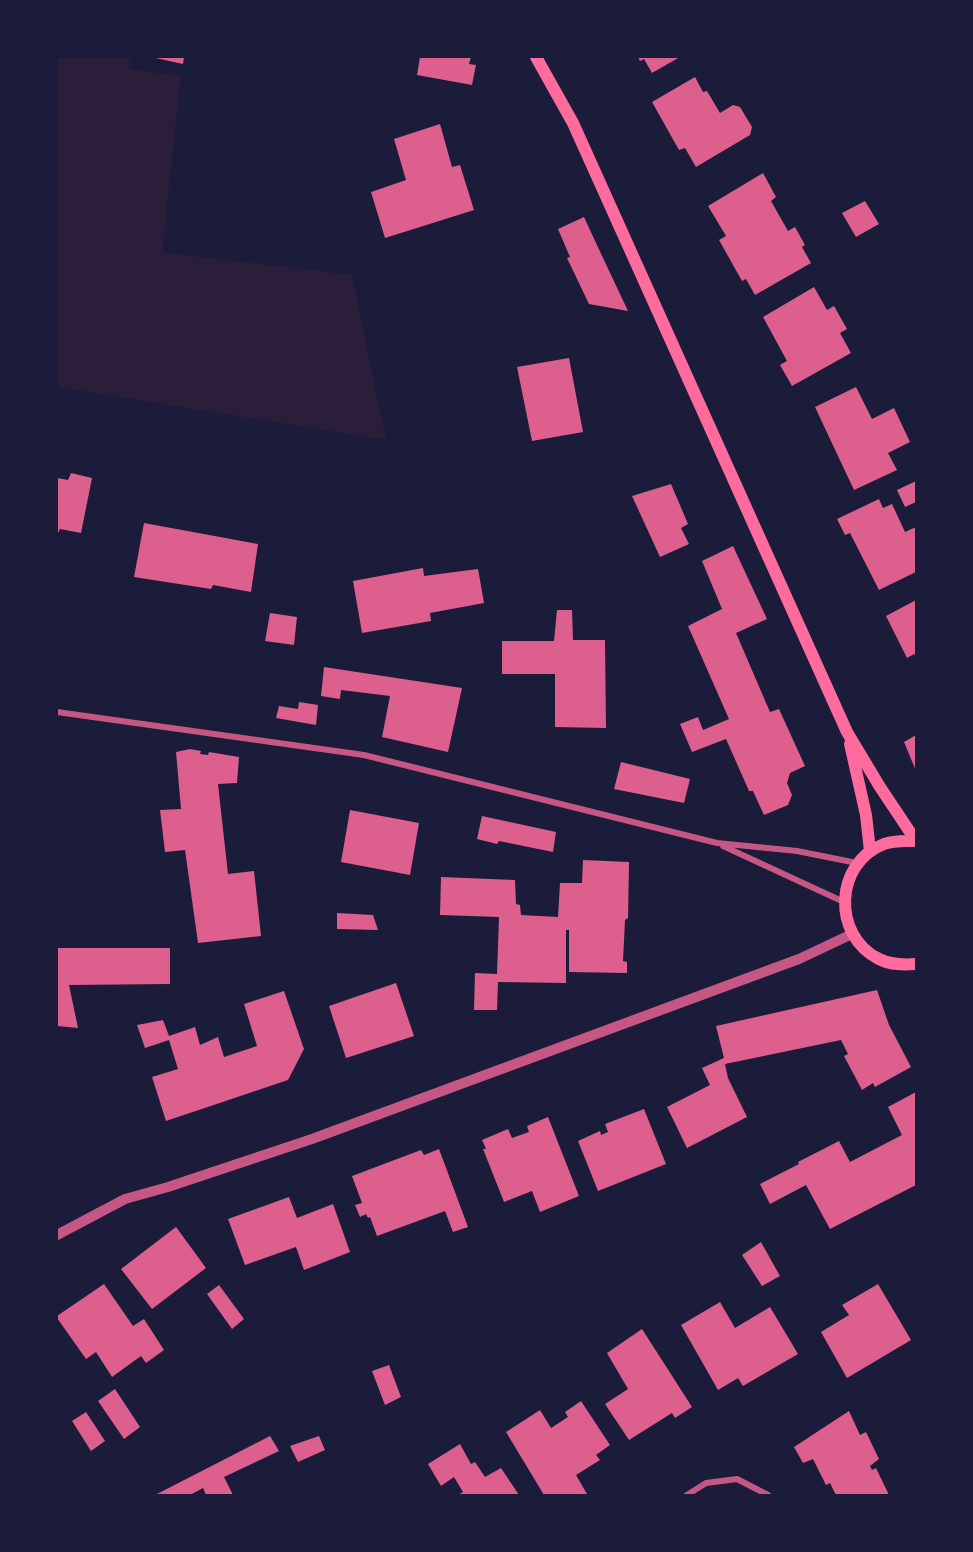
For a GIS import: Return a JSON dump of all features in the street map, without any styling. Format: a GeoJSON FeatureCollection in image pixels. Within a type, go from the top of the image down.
{"type":"FeatureCollection","features":[{"type":"Feature","properties":{"kind":"main road"},"geometry":{"type":"LineString","coordinates":[[536,57],[573,123],[847,732],[916,841]]}},
{"type":"Feature","properties":{"kind":"main road"},"geometry":{"type":"LineString","coordinates":[[847,732],[866,815],[870,851]]}},
{"type":"Feature","properties":{"kind":"main road"},"geometry":{"type":"LineString","coordinates":[[916,841],[900,840],[870,851],[858,863],[847,881],[844,902],[846,919],[852,934],[864,949],[880,959],[898,965],[916,964]]}},
{"type":"Feature","properties":{"kind":"street"},"geometry":{"type":"LineString","coordinates":[[57,712],[364,756],[717,843],[797,851],[858,863]]}},
{"type":"Feature","properties":{"kind":"street"},"geometry":{"type":"LineString","coordinates":[[717,843],[844,902]]}},
{"type":"Feature","properties":{"kind":"street"},"geometry":{"type":"LineString","coordinates":[[57,1235],[125,1199],[312,1139],[799,959],[852,934]]}},
{"type":"Feature","properties":{"kind":"street"},"geometry":{"type":"LineString","coordinates":[[687,1495],[706,1483],[737,1479],[768,1495]]}},
{"type":"Feature","properties":{"kind":"shaded area"},"geometry":{"type":"Polygon","coordinates":[[[57,57],[129,57],[129,69],[181,76],[162,252],[352,275],[386,440],[57,387],[57,57]]]}},
{"type":"Feature","properties":{"kind":"building"},"geometry":{"type":"Polygon","coordinates":[[[151,57],[184,57],[183,64],[151,57]]]}},
{"type":"Feature","properties":{"kind":"building"},"geometry":{"type":"Polygon","coordinates":[[[420,57],[471,57],[469,64],[476,65],[472,85],[417,75],[420,57]]]}},
{"type":"Feature","properties":{"kind":"building"},"geometry":{"type":"Polygon","coordinates":[[[638,57],[680,57],[652,73],[644,59],[640,61],[638,57]]]}},
{"type":"Feature","properties":{"kind":"building"},"geometry":{"type":"Polygon","coordinates":[[[695,77],[703,92],[707,91],[720,113],[733,105],[740,107],[752,127],[750,135],[696,167],[685,148],[679,150],[652,102],[695,77]]]}},
{"type":"Feature","properties":{"kind":"building"},"geometry":{"type":"Polygon","coordinates":[[[440,124],[452,167],[460,165],[474,210],[385,238],[371,192],[406,180],[394,139],[440,124]]]}},
{"type":"Feature","properties":{"kind":"building"},"geometry":{"type":"Polygon","coordinates":[[[763,173],[776,197],[771,201],[788,231],[795,227],[805,245],[802,247],[811,263],[755,295],[746,279],[742,281],[719,240],[726,236],[708,206],[763,173]]]}},
{"type":"Feature","properties":{"kind":"building"},"geometry":{"type":"Polygon","coordinates":[[[865,201],[879,224],[856,237],[842,213],[865,201]]]}},
{"type":"Feature","properties":{"kind":"building"},"geometry":{"type":"Polygon","coordinates":[[[584,217],[628,311],[589,304],[567,258],[570,257],[558,229],[584,217]]]}},
{"type":"Feature","properties":{"kind":"building"},"geometry":{"type":"Polygon","coordinates":[[[814,287],[827,310],[834,306],[847,329],[840,333],[851,353],[792,386],[780,365],[787,361],[763,317],[814,287]]]}},
{"type":"Feature","properties":{"kind":"building"},"geometry":{"type":"Polygon","coordinates":[[[569,358],[583,432],[532,441],[517,367],[569,358]]]}},
{"type":"Feature","properties":{"kind":"building"},"geometry":{"type":"Polygon","coordinates":[[[856,387],[872,419],[894,408],[910,442],[888,453],[897,470],[854,490],[815,407],[856,387]]]}},
{"type":"Feature","properties":{"kind":"building"},"geometry":{"type":"Polygon","coordinates":[[[71,473],[92,478],[81,533],[60,529],[57,535],[57,478],[68,480],[71,473]]]}},
{"type":"Feature","properties":{"kind":"building"},"geometry":{"type":"Polygon","coordinates":[[[916,481],[916,502],[905,507],[897,490],[916,481]]]}},
{"type":"Feature","properties":{"kind":"building"},"geometry":{"type":"Polygon","coordinates":[[[671,484],[688,524],[681,528],[689,544],[660,557],[632,496],[671,484]]]}},
{"type":"Feature","properties":{"kind":"building"},"geometry":{"type":"Polygon","coordinates":[[[879,499],[883,508],[892,504],[905,532],[916,527],[916,572],[879,590],[850,533],[845,535],[837,519],[879,499]]]}},
{"type":"Feature","properties":{"kind":"building"},"geometry":{"type":"Polygon","coordinates":[[[144,523],[258,544],[251,592],[213,585],[211,589],[134,577],[144,523]]]}},
{"type":"Feature","properties":{"kind":"building"},"geometry":{"type":"Polygon","coordinates":[[[733,546],[767,619],[736,633],[770,712],[779,709],[805,766],[790,773],[787,783],[792,795],[788,805],[764,815],[753,791],[749,791],[726,739],[692,752],[680,724],[698,717],[703,730],[729,719],[688,626],[722,609],[702,561],[733,546]]]}},
{"type":"Feature","properties":{"kind":"building"},"geometry":{"type":"Polygon","coordinates":[[[423,568],[424,576],[478,569],[484,603],[430,613],[431,621],[362,633],[353,581],[423,568]]]}},
{"type":"Feature","properties":{"kind":"building"},"geometry":{"type":"Polygon","coordinates":[[[916,600],[916,657],[914,654],[907,658],[886,616],[916,600]]]}},
{"type":"Feature","properties":{"kind":"building"},"geometry":{"type":"Polygon","coordinates":[[[557,610],[572,610],[573,640],[605,640],[606,728],[555,727],[555,674],[502,674],[502,641],[554,641],[557,610]]]}},
{"type":"Feature","properties":{"kind":"building"},"geometry":{"type":"Polygon","coordinates":[[[270,613],[297,617],[294,645],[265,641],[270,613]]]}},
{"type":"Feature","properties":{"kind":"building"},"geometry":{"type":"Polygon","coordinates":[[[324,667],[462,688],[448,752],[382,737],[390,696],[341,690],[340,699],[321,696],[324,667]]]}},
{"type":"Feature","properties":{"kind":"building"},"geometry":{"type":"Polygon","coordinates":[[[299,702],[318,705],[316,725],[276,718],[279,706],[298,709],[299,702]]]}},
{"type":"Feature","properties":{"kind":"building"},"geometry":{"type":"Polygon","coordinates":[[[916,735],[916,771],[904,742],[916,735]]]}},
{"type":"Feature","properties":{"kind":"building"},"geometry":{"type":"Polygon","coordinates":[[[190,749],[201,751],[200,754],[208,755],[209,752],[239,757],[237,783],[218,784],[228,874],[254,871],[261,936],[198,943],[185,850],[165,852],[160,810],[181,809],[176,752],[190,749]]]}},
{"type":"Feature","properties":{"kind":"building"},"geometry":{"type":"Polygon","coordinates":[[[621,762],[690,779],[684,803],[614,789],[621,762]]]}},
{"type":"Feature","properties":{"kind":"building"},"geometry":{"type":"Polygon","coordinates":[[[350,810],[419,823],[410,875],[341,862],[350,810]]]}},
{"type":"Feature","properties":{"kind":"building"},"geometry":{"type":"Polygon","coordinates":[[[482,816],[556,832],[553,852],[477,839],[482,816]]]}},
{"type":"Feature","properties":{"kind":"building"},"geometry":{"type":"Polygon","coordinates":[[[583,860],[629,862],[628,918],[625,920],[623,961],[627,962],[627,973],[569,972],[569,930],[566,930],[566,983],[498,982],[497,1010],[474,1010],[475,973],[497,974],[499,917],[440,915],[441,877],[515,880],[516,904],[520,905],[521,915],[558,917],[560,883],[582,883],[583,860]]]}},
{"type":"Feature","properties":{"kind":"building"},"geometry":{"type":"Polygon","coordinates":[[[337,913],[373,915],[378,930],[337,929],[337,913]]]}},
{"type":"Feature","properties":{"kind":"building"},"geometry":{"type":"Polygon","coordinates":[[[57,948],[170,948],[170,984],[69,985],[78,1028],[57,1026],[57,948]]]}},
{"type":"Feature","properties":{"kind":"building"},"geometry":{"type":"Polygon","coordinates":[[[396,983],[414,1036],[346,1058],[329,1006],[396,983]]]}},
{"type":"Feature","properties":{"kind":"building"},"geometry":{"type":"Polygon","coordinates":[[[877,990],[889,1025],[911,1067],[875,1087],[873,1083],[862,1090],[844,1056],[848,1054],[841,1040],[725,1064],[728,1078],[747,1117],[687,1148],[667,1107],[710,1085],[702,1068],[724,1058],[716,1026],[877,990]]]}},
{"type":"Feature","properties":{"kind":"building"},"geometry":{"type":"Polygon","coordinates":[[[284,991],[304,1049],[288,1080],[166,1121],[152,1077],[178,1069],[169,1040],[145,1048],[137,1025],[163,1020],[169,1036],[195,1027],[200,1045],[218,1037],[224,1057],[257,1046],[244,1004],[284,991]]]}},
{"type":"Feature","properties":{"kind":"building"},"geometry":{"type":"Polygon","coordinates":[[[916,1092],[916,1185],[830,1229],[806,1185],[770,1204],[760,1184],[799,1164],[798,1162],[839,1141],[850,1162],[902,1135],[888,1107],[916,1092]]]}},
{"type":"Feature","properties":{"kind":"building"},"geometry":{"type":"Polygon","coordinates":[[[644,1109],[666,1164],[598,1191],[578,1141],[600,1131],[601,1135],[608,1132],[605,1124],[644,1109]]]}},
{"type":"Feature","properties":{"kind":"building"},"geometry":{"type":"Polygon","coordinates":[[[548,1117],[579,1196],[540,1212],[532,1191],[504,1202],[483,1149],[486,1149],[482,1140],[508,1129],[512,1138],[529,1132],[527,1126],[548,1117]]]}},
{"type":"Feature","properties":{"kind":"building"},"geometry":{"type":"Polygon","coordinates":[[[439,1149],[468,1227],[453,1232],[445,1211],[377,1236],[370,1217],[368,1218],[366,1214],[360,1217],[355,1205],[362,1203],[352,1176],[421,1150],[424,1155],[439,1149]]]}},
{"type":"Feature","properties":{"kind":"building"},"geometry":{"type":"Polygon","coordinates":[[[289,1197],[297,1218],[333,1204],[350,1252],[304,1270],[296,1247],[245,1265],[228,1219],[289,1197]]]}},
{"type":"Feature","properties":{"kind":"building"},"geometry":{"type":"Polygon","coordinates":[[[176,1227],[206,1268],[152,1309],[121,1269],[176,1227]]]}},
{"type":"Feature","properties":{"kind":"building"},"geometry":{"type":"Polygon","coordinates":[[[761,1242],[780,1276],[762,1286],[742,1255],[761,1242]]]}},
{"type":"Feature","properties":{"kind":"building"},"geometry":{"type":"Polygon","coordinates":[[[104,1284],[133,1326],[144,1319],[164,1350],[146,1363],[141,1356],[112,1377],[96,1352],[86,1359],[57,1318],[104,1284]]]}},
{"type":"Feature","properties":{"kind":"building"},"geometry":{"type":"Polygon","coordinates":[[[878,1284],[911,1340],[847,1378],[821,1332],[849,1315],[842,1305],[878,1284]]]}},
{"type":"Feature","properties":{"kind":"building"},"geometry":{"type":"Polygon","coordinates":[[[219,1285],[244,1319],[232,1329],[207,1294],[219,1285]]]}},
{"type":"Feature","properties":{"kind":"building"},"geometry":{"type":"Polygon","coordinates":[[[720,1302],[735,1328],[770,1307],[798,1354],[743,1386],[738,1378],[718,1390],[681,1325],[720,1302]]]}},
{"type":"Feature","properties":{"kind":"building"},"geometry":{"type":"Polygon","coordinates":[[[642,1329],[692,1407],[675,1418],[672,1413],[629,1440],[605,1404],[628,1389],[607,1353],[642,1329]]]}},
{"type":"Feature","properties":{"kind":"building"},"geometry":{"type":"Polygon","coordinates":[[[389,1365],[401,1397],[385,1405],[372,1371],[389,1365]]]}},
{"type":"Feature","properties":{"kind":"building"},"geometry":{"type":"Polygon","coordinates":[[[115,1389],[140,1427],[124,1439],[98,1401],[115,1389]]]}},
{"type":"Feature","properties":{"kind":"building"},"geometry":{"type":"Polygon","coordinates":[[[581,1401],[610,1445],[596,1455],[600,1460],[576,1475],[587,1494],[544,1495],[506,1432],[540,1410],[551,1428],[568,1417],[565,1412],[581,1401]]]}},
{"type":"Feature","properties":{"kind":"building"},"geometry":{"type":"Polygon","coordinates":[[[849,1411],[860,1435],[866,1432],[879,1459],[870,1466],[872,1470],[876,1468],[889,1495],[836,1495],[830,1483],[826,1485],[813,1459],[803,1463],[794,1447],[849,1411]]]}},
{"type":"Feature","properties":{"kind":"building"},"geometry":{"type":"Polygon","coordinates":[[[86,1412],[105,1441],[91,1451],[72,1421],[86,1412]]]}},
{"type":"Feature","properties":{"kind":"building"},"geometry":{"type":"Polygon","coordinates":[[[270,1436],[279,1451],[224,1477],[233,1495],[206,1495],[203,1488],[190,1495],[155,1495],[270,1436]]]}},
{"type":"Feature","properties":{"kind":"building"},"geometry":{"type":"Polygon","coordinates":[[[319,1436],[325,1450],[298,1462],[290,1446],[319,1436]]]}},
{"type":"Feature","properties":{"kind":"building"},"geometry":{"type":"Polygon","coordinates":[[[460,1444],[471,1464],[475,1462],[485,1477],[501,1468],[519,1495],[458,1495],[463,1492],[454,1477],[441,1486],[428,1464],[460,1444]]]}}]}
